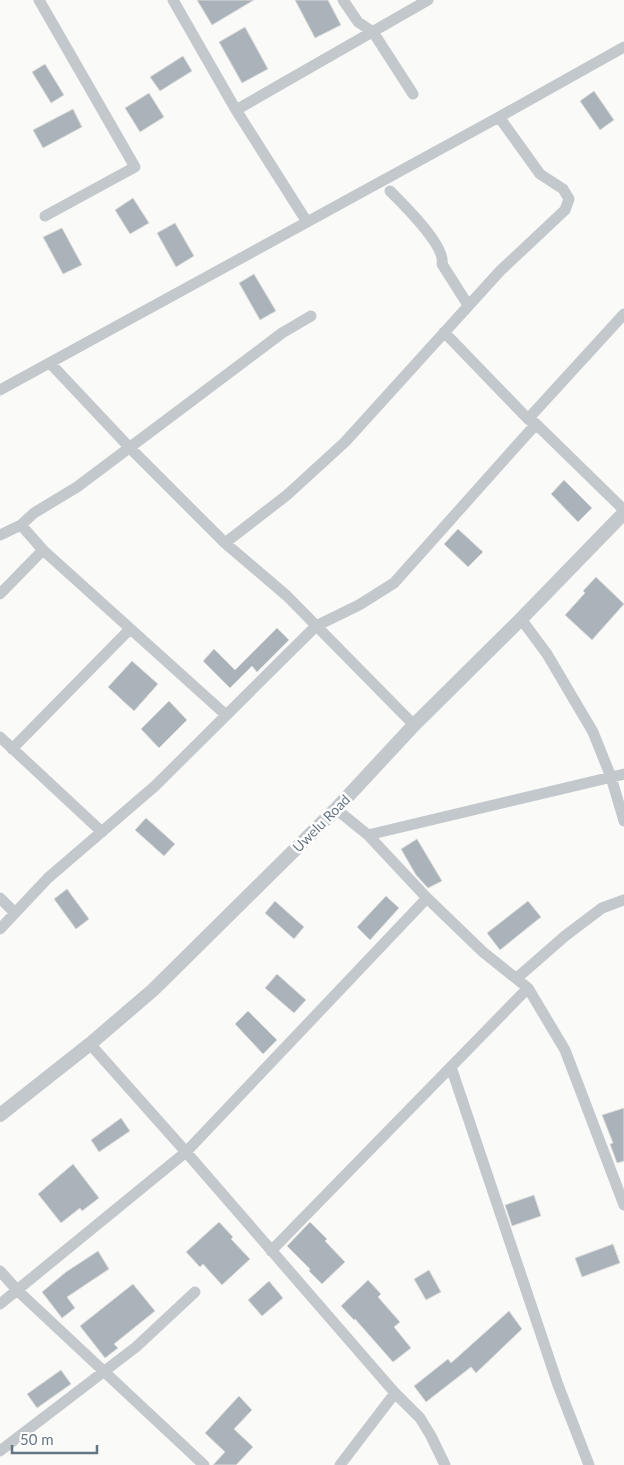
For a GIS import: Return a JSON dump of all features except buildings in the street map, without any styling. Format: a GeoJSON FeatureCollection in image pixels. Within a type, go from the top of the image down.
{"type":"FeatureCollection","features":[{"type":"Feature","properties":{"kind":"street"},"geometry":{"type":"LineString","coordinates":[[39,0],[135,167],[45,216]]}},
{"type":"Feature","properties":{"kind":"street"},"geometry":{"type":"LineString","coordinates":[[173,0],[236,110],[307,222]]}},
{"type":"Feature","properties":{"kind":"street"},"geometry":{"type":"LineString","coordinates":[[343,0],[358,22],[373,32],[413,94]]}},
{"type":"Feature","properties":{"kind":"street"},"geometry":{"type":"LineString","coordinates":[[236,110],[428,0]]}},
{"type":"Feature","properties":{"kind":"street"},"geometry":{"type":"LineString","coordinates":[[0,390],[624,47]]}},
{"type":"Feature","properties":{"kind":"street"},"geometry":{"type":"LineString","coordinates":[[225,543],[287,495],[345,442],[500,271],[565,210],[569,199],[563,189],[540,174],[499,117]]}},
{"type":"Feature","properties":{"kind":"street"},"geometry":{"type":"LineString","coordinates":[[390,191],[426,230],[441,251],[444,259],[442,264],[468,305]]}},
{"type":"Feature","properties":{"kind":"street"},"geometry":{"type":"LineString","coordinates":[[0,928],[48,878],[155,786],[316,626],[359,605],[394,582],[624,314]]}},
{"type":"Feature","properties":{"kind":"street"},"geometry":{"type":"LineString","coordinates":[[0,534],[21,525],[34,513],[77,487],[282,333],[311,316]]}},
{"type":"Feature","properties":{"kind":"street"},"geometry":{"type":"LineString","coordinates":[[444,332],[624,512]]}},
{"type":"Feature","properties":{"kind":"street"},"geometry":{"type":"LineString","coordinates":[[50,363],[130,448],[225,543],[286,596],[414,725]]}},
{"type":"Feature","properties":{"kind":"street","name":"Uwelu Road"},"geometry":{"type":"LineString","coordinates":[[2,1108],[90,1044],[153,990],[336,809],[414,725],[521,620],[624,512]]}},
{"type":"Feature","properties":{"kind":"street"},"geometry":{"type":"LineString","coordinates":[[21,525],[43,550],[226,716]]}},
{"type":"Feature","properties":{"kind":"street"},"geometry":{"type":"LineString","coordinates":[[0,594],[43,550]]}},
{"type":"Feature","properties":{"kind":"street"},"geometry":{"type":"LineString","coordinates":[[521,620],[547,654],[593,732],[611,777],[624,821]]}},
{"type":"Feature","properties":{"kind":"street"},"geometry":{"type":"LineString","coordinates":[[12,749],[130,629]]}},
{"type":"Feature","properties":{"kind":"street"},"geometry":{"type":"LineString","coordinates":[[0,737],[102,832]]}},
{"type":"Feature","properties":{"kind":"street"},"geometry":{"type":"LineString","coordinates":[[368,835],[624,774]]}},
{"type":"Feature","properties":{"kind":"street"},"geometry":{"type":"LineString","coordinates":[[336,809],[368,835],[427,898],[483,952],[528,988],[565,1050],[624,1205]]}},
{"type":"Feature","properties":{"kind":"street"},"geometry":{"type":"LineString","coordinates":[[0,898],[15,913]]}},
{"type":"Feature","properties":{"kind":"street"},"geometry":{"type":"LineString","coordinates":[[0,1304],[186,1152],[427,898]]}},
{"type":"Feature","properties":{"kind":"street"},"geometry":{"type":"LineString","coordinates":[[517,978],[565,936],[602,908],[624,900]]}},
{"type":"Feature","properties":{"kind":"street"},"geometry":{"type":"LineString","coordinates":[[271,1251],[528,988]]}},
{"type":"Feature","properties":{"kind":"street"},"geometry":{"type":"LineString","coordinates":[[90,1044],[395,1392],[420,1418],[445,1465]]}},
{"type":"Feature","properties":{"kind":"street"},"geometry":{"type":"LineString","coordinates":[[451,1067],[558,1385],[588,1465]]}},
{"type":"Feature","properties":{"kind":"street"},"geometry":{"type":"LineString","coordinates":[[0,1271],[18,1291],[202,1464]]}},
{"type":"Feature","properties":{"kind":"street"},"geometry":{"type":"LineString","coordinates":[[0,1451],[136,1346],[195,1292]]}},
{"type":"Feature","properties":{"kind":"street"},"geometry":{"type":"LineString","coordinates":[[340,1465],[395,1392]]}}]}
